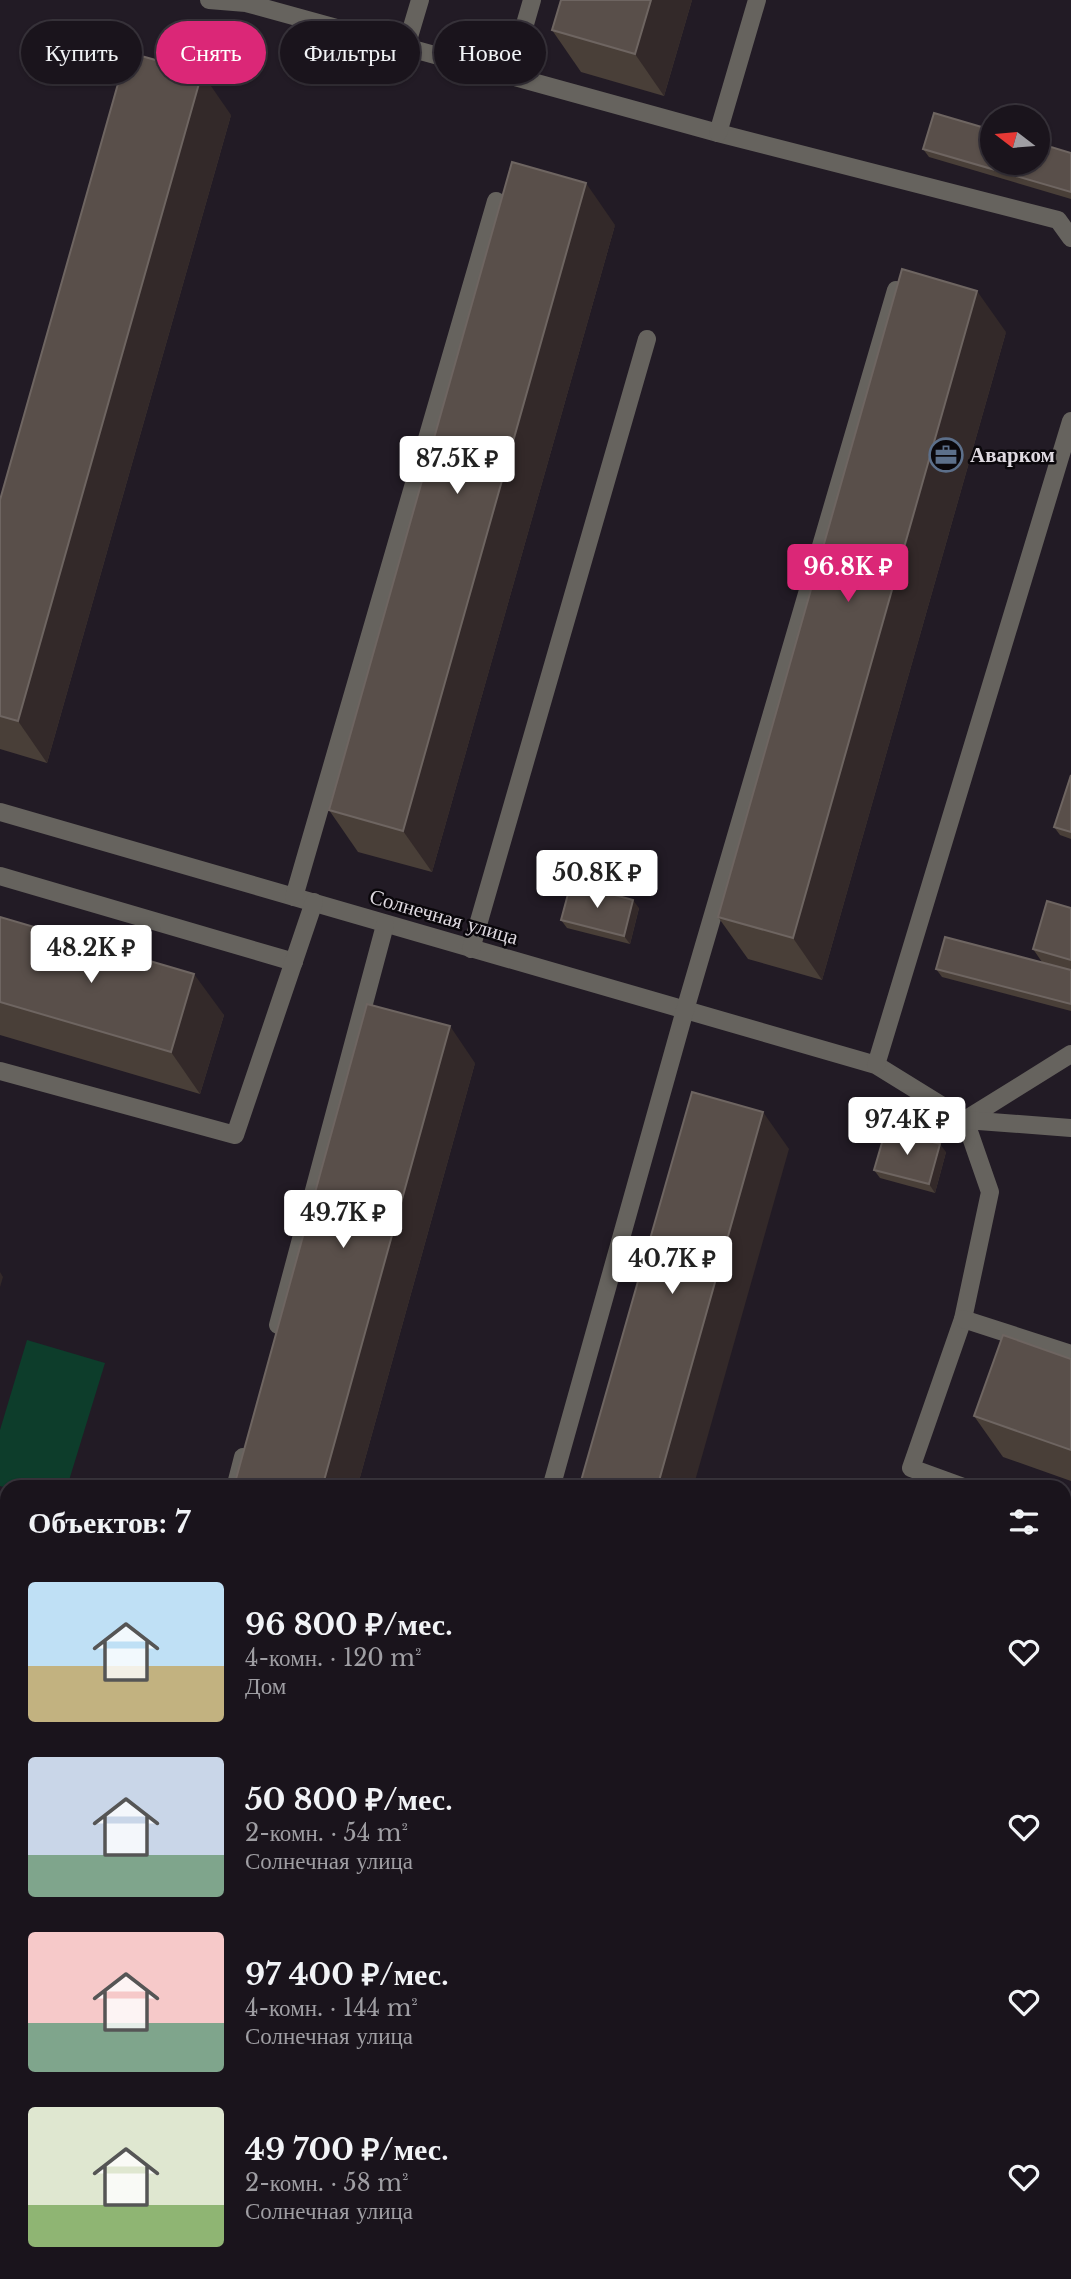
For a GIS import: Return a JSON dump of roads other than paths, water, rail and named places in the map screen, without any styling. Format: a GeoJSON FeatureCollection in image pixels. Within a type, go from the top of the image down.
{"type":"FeatureCollection","features":[{"type":"Feature","properties":{"kind":"street"},"geometry":{"type":"LineString","coordinates":[[209,0],[246,1],[316,21]]}},
{"type":"Feature","properties":{"kind":"street"},"geometry":{"type":"LineString","coordinates":[[414,21],[420,0]]}},
{"type":"Feature","properties":{"kind":"street"},"geometry":{"type":"LineString","coordinates":[[526,21],[532,0]]}},
{"type":"Feature","properties":{"kind":"street"},"geometry":{"type":"LineString","coordinates":[[718,133],[757,0]]}},
{"type":"Feature","properties":{"kind":"street"},"geometry":{"type":"LineString","coordinates":[[539,84],[1058,220],[1071,238]]}},
{"type":"Feature","properties":{"kind":"street"},"geometry":{"type":"LineString","coordinates":[[294,897],[496,201]]}},
{"type":"Feature","properties":{"kind":"street"},"geometry":{"type":"LineString","coordinates":[[553,1480],[685,1010],[896,290]]}},
{"type":"Feature","properties":{"kind":"street"},"geometry":{"type":"LineString","coordinates":[[471,949],[647,339]]}},
{"type":"Feature","properties":{"kind":"street"},"geometry":{"type":"LineString","coordinates":[[876,1065],[1071,421]]}},
{"type":"Feature","properties":{"kind":"street","name":"Солнечная улица"},"geometry":{"type":"LineString","coordinates":[[0,812],[876,1065],[965,1120]]}},
{"type":"Feature","properties":{"kind":"street"},"geometry":{"type":"LineString","coordinates":[[0,876],[294,962]]}},
{"type":"Feature","properties":{"kind":"street"},"geometry":{"type":"LineString","coordinates":[[0,1071],[235,1135],[314,902]]}},
{"type":"Feature","properties":{"kind":"street"},"geometry":{"type":"LineString","coordinates":[[274,1340],[385,925]]}},
{"type":"Feature","properties":{"kind":"street"},"geometry":{"type":"LineString","coordinates":[[965,1120],[1071,1054]]}},
{"type":"Feature","properties":{"kind":"street"},"geometry":{"type":"LineString","coordinates":[[965,1120],[1071,1128]]}},
{"type":"Feature","properties":{"kind":"street"},"geometry":{"type":"LineString","coordinates":[[944,1480],[911,1468],[963,1318],[990,1192],[965,1120]]}},
{"type":"Feature","properties":{"kind":"street"},"geometry":{"type":"LineString","coordinates":[[963,1318],[1071,1353]]}},
{"type":"Feature","properties":{"kind":"street"},"geometry":{"type":"LineString","coordinates":[[237,1480],[249,1434]]}},
{"type":"Feature","properties":{"kind":"place","name":"Аварком"},"geometry":{"type":"Point","coordinates":[946,455]}}]}
